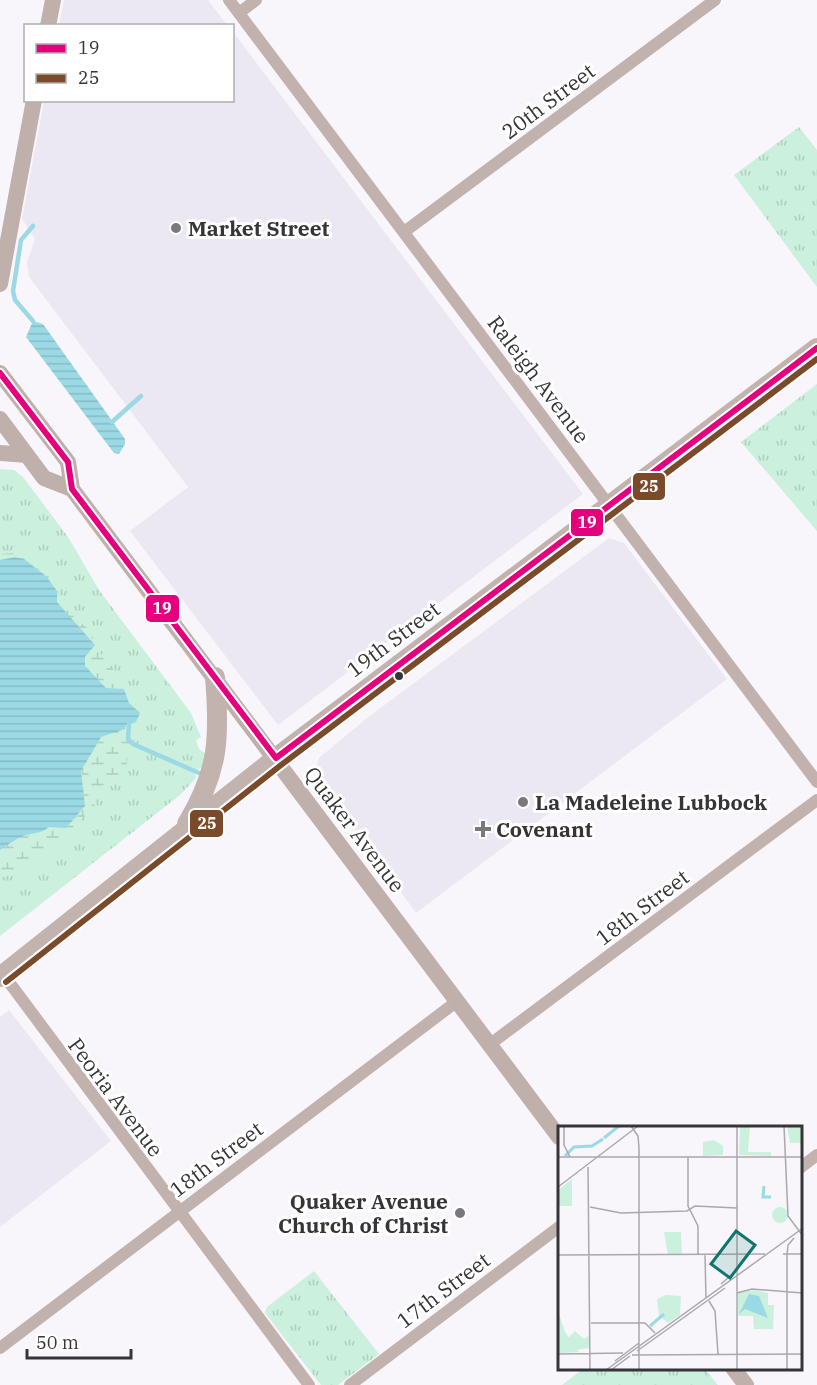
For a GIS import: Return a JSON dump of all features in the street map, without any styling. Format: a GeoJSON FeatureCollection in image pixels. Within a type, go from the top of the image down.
{"type":"FeatureCollection","features":[{"type":"Feature","properties":{"kind":"main road"},"geometry":{"type":"LineString","coordinates":[[48,24],[53,0]]}},
{"type":"Feature","properties":{"kind":"main road"},"geometry":{"type":"LineString","coordinates":[[0,284],[6,223],[34,102]]}},
{"type":"Feature","properties":{"kind":"main road","name":"19th Street"},"geometry":{"type":"LineString","coordinates":[[1,975],[276,758],[817,348]]}},
{"type":"Feature","properties":{"kind":"main road","name":"Quaker Avenue"},"geometry":{"type":"LineString","coordinates":[[0,373],[68,462],[72,489],[558,1136]]}},
{"type":"Feature","properties":{"kind":"main road"},"geometry":{"type":"LineString","coordinates":[[0,419],[44,478],[72,489]]}},
{"type":"Feature","properties":{"kind":"main road"},"geometry":{"type":"LineString","coordinates":[[0,453],[27,454]]}},
{"type":"Feature","properties":{"kind":"main road"},"geometry":{"type":"LineString","coordinates":[[182,833],[199,804],[212,773],[219,726],[215,677]]}},
{"type":"Feature","properties":{"kind":"main road"},"geometry":{"type":"LineString","coordinates":[[735,1370],[746,1385]]}},
{"type":"Feature","properties":{"kind":"street","name":"Raleigh Avenue"},"geometry":{"type":"LineString","coordinates":[[229,0],[817,782]]}},
{"type":"Feature","properties":{"kind":"street"},"geometry":{"type":"LineString","coordinates":[[239,13],[256,0]]}},
{"type":"Feature","properties":{"kind":"street","name":"20th Street"},"geometry":{"type":"LineString","coordinates":[[404,232],[715,0]]}},
{"type":"Feature","properties":{"kind":"street","name":"18th Street"},"geometry":{"type":"LineString","coordinates":[[489,1045],[817,800]]}},
{"type":"Feature","properties":{"kind":"street","name":"Peoria Avenue"},"geometry":{"type":"LineString","coordinates":[[1,975],[309,1385]]}},
{"type":"Feature","properties":{"kind":"street","name":"18th Street"},"geometry":{"type":"LineString","coordinates":[[0,1348],[456,1002]]}},
{"type":"Feature","properties":{"kind":"street"},"geometry":{"type":"LineString","coordinates":[[802,1167],[817,1155]]}},
{"type":"Feature","properties":{"kind":"street","name":"17th Street"},"geometry":{"type":"LineString","coordinates":[[350,1385],[558,1228]]}},
{"type":"Feature","properties":{"kind":"shaded area"},"geometry":{"type":"Polygon","coordinates":[[[64,0],[208,0],[226,24],[59,24],[64,0]]]}},
{"type":"Feature","properties":{"kind":"shaded area"},"geometry":{"type":"Polygon","coordinates":[[[234,33],[583,494],[278,725],[130,531],[188,487],[29,277],[27,262],[35,239],[22,219],[44,102],[234,102],[234,33]]]}},
{"type":"Feature","properties":{"kind":"shaded area"},"geometry":{"type":"Polygon","coordinates":[[[609,538],[624,543],[727,679],[416,913],[319,779],[316,767],[319,758],[367,718],[609,538]]]}},
{"type":"Feature","properties":{"kind":"shaded area"},"geometry":{"type":"Polygon","coordinates":[[[9,1010],[111,1141],[0,1227],[0,1017],[9,1010]]]}},
{"type":"Feature","properties":{"kind":"green space"},"geometry":{"type":"Polygon","coordinates":[[[799,127],[817,150],[817,287],[734,175],[799,127]]]}},
{"type":"Feature","properties":{"kind":"green space"},"geometry":{"type":"Polygon","coordinates":[[[817,384],[817,531],[741,442],[817,384]]]}},
{"type":"Feature","properties":{"kind":"green space"},"geometry":{"type":"Polygon","coordinates":[[[0,469],[14,470],[23,477],[68,537],[99,590],[191,713],[201,737],[196,740],[199,749],[206,754],[202,767],[194,772],[196,778],[180,795],[0,936],[0,469]]]}},
{"type":"Feature","properties":{"kind":"green space"},"geometry":{"type":"Polygon","coordinates":[[[16,553],[35,561],[46,576],[24,559],[0,560],[0,554],[16,553]]]}},
{"type":"Feature","properties":{"kind":"green space"},"geometry":{"type":"Polygon","coordinates":[[[57,591],[72,614],[89,630],[102,656],[121,681],[121,688],[104,686],[85,666],[85,658],[93,648],[85,633],[62,607],[57,591]]]}},
{"type":"Feature","properties":{"kind":"green space"},"geometry":{"type":"Polygon","coordinates":[[[130,724],[134,742],[128,751],[127,763],[119,777],[69,833],[24,871],[0,878],[0,850],[23,836],[72,822],[81,812],[84,799],[81,771],[85,762],[101,736],[130,724]]]}},
{"type":"Feature","properties":{"kind":"green space"},"geometry":{"type":"Polygon","coordinates":[[[314,1271],[379,1354],[338,1385],[321,1385],[265,1313],[267,1307],[314,1271]]]}},
{"type":"Feature","properties":{"kind":"green space"},"geometry":{"type":"Polygon","coordinates":[[[581,1370],[706,1370],[718,1385],[562,1385],[581,1370]]]}},
{"type":"Feature","properties":{"kind":"water"},"geometry":{"type":"Polygon","coordinates":[[[33,321],[43,324],[125,439],[125,444],[119,454],[114,453],[26,337],[33,321]]]}},
{"type":"Feature","properties":{"kind":"water"},"geometry":{"type":"Polygon","coordinates":[[[15,557],[24,559],[46,576],[57,591],[57,602],[95,645],[85,657],[85,666],[106,688],[124,689],[129,703],[140,713],[136,722],[126,725],[125,729],[101,737],[81,771],[85,806],[66,828],[49,827],[23,836],[0,850],[0,560],[15,557]]]}},
{"type":"Feature","properties":{"kind":"waterway"},"geometry":{"type":"LineString","coordinates":[[33,226],[21,240],[13,291],[15,300],[33,321]]}},
{"type":"Feature","properties":{"kind":"waterway"},"geometry":{"type":"LineString","coordinates":[[112,422],[141,396]]}},
{"type":"Feature","properties":{"kind":"waterway"},"geometry":{"type":"LineString","coordinates":[[129,724],[128,739],[133,744],[199,773]]}},
{"type":"Feature","properties":{"kind":"transit line","name":"19"},"geometry":{"type":"LineString","coordinates":[[0,373],[68,462],[72,489],[276,758],[817,348]]}},
{"type":"Feature","properties":{"kind":"transit line","name":"25"},"geometry":{"type":"LineString","coordinates":[[6,982],[281,765],[817,359]]}},
{"type":"Feature","properties":{"kind":"place","name":"Market Street"},"geometry":{"type":"Point","coordinates":[176,228]}},
{"type":"Feature","properties":{"kind":"place","name":"La Madeleine Lubbock"},"geometry":{"type":"Point","coordinates":[523,802]}},
{"type":"Feature","properties":{"kind":"place","name":"Covenant"},"geometry":{"type":"Point","coordinates":[483,829]}},
{"type":"Feature","properties":{"kind":"place","name":"Quaker Avenue Church of Christ"},"geometry":{"type":"Point","coordinates":[460,1213]}}]}
